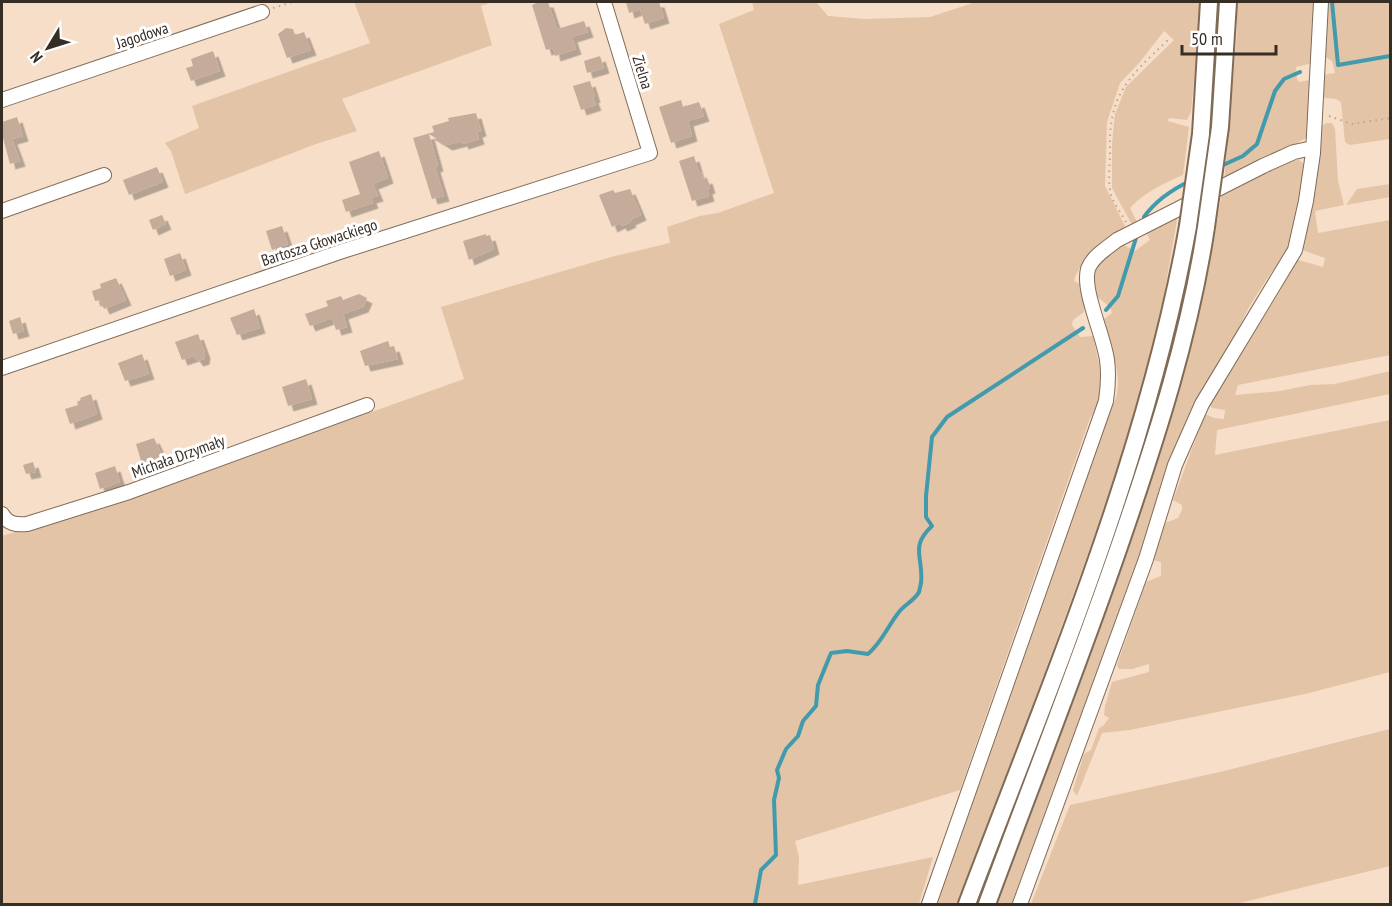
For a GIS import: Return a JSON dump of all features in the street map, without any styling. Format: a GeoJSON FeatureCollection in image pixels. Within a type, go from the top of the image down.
{"type":"FeatureCollection","features":[{"type":"Feature","properties":{"kind":"main road"},"geometry":{"type":"LineString","coordinates":[[967,904],[1062,653],[1119,491],[1162,348],[1176,293],[1201,134],[1209,2]]}},
{"type":"Feature","properties":{"kind":"main road"},"geometry":{"type":"LineString","coordinates":[[987,904],[1137,496],[1180,353],[1206,227],[1220,127],[1228,2]]}},
{"type":"Feature","properties":{"kind":"street","name":"Zielna"},"geometry":{"type":"LineString","coordinates":[[604,2],[650,153]]}},
{"type":"Feature","properties":{"kind":"street"},"geometry":{"type":"LineString","coordinates":[[1020,904],[1146,559],[1175,465],[1202,404],[1295,250],[1306,201],[1313,148],[1321,2]]}},
{"type":"Feature","properties":{"kind":"street","name":"Jagodowa"},"geometry":{"type":"LineString","coordinates":[[2,100],[262,12]]}},
{"type":"Feature","properties":{"kind":"street"},"geometry":{"type":"LineString","coordinates":[[929,904],[1106,401],[1109,374],[1107,358],[1086,282],[1089,268],[1097,256],[1117,240],[1263,166],[1294,152],[1313,148]]}},
{"type":"Feature","properties":{"kind":"street","name":"Bartosza Głowackiego"},"geometry":{"type":"LineString","coordinates":[[2,368],[333,254],[650,153]]}},
{"type":"Feature","properties":{"kind":"street"},"geometry":{"type":"LineString","coordinates":[[2,211],[104,176]]}},
{"type":"Feature","properties":{"kind":"street","name":"Michała Drzymały"},"geometry":{"type":"LineString","coordinates":[[2,514],[10,523],[27,524],[129,492],[367,405]]}},
{"type":"Feature","properties":{"kind":"path"},"geometry":{"type":"LineString","coordinates":[[262,12],[293,2]]}},
{"type":"Feature","properties":{"kind":"path"},"geometry":{"type":"LineString","coordinates":[[1131,233],[1110,191],[1110,121],[1113,107],[1122,88],[1168,40]]}},
{"type":"Feature","properties":{"kind":"path"},"geometry":{"type":"LineString","coordinates":[[1315,111],[1352,124],[1390,118]]}},
{"type":"Feature","properties":{"kind":"shaded area"},"geometry":{"type":"Polygon","coordinates":[[[354,2],[492,2],[481,6],[492,45],[342,99],[357,131],[316,144],[185,194],[171,151],[165,143],[199,128],[192,106],[370,43],[354,2]]]}},
{"type":"Feature","properties":{"kind":"shaded area"},"geometry":{"type":"Polygon","coordinates":[[[752,2],[816,2],[828,16],[865,19],[930,17],[976,2],[1200,2],[1199,71],[1195,69],[1191,112],[1187,120],[1169,118],[1168,121],[1189,127],[1183,175],[1154,189],[1130,208],[1137,222],[1136,225],[1131,223],[1112,188],[1112,143],[1115,114],[1126,87],[1174,40],[1164,31],[1120,83],[1107,122],[1105,186],[1125,226],[1121,231],[1101,242],[1086,258],[1078,271],[1074,281],[1080,284],[1085,304],[1084,312],[1073,320],[1072,325],[1080,337],[1093,336],[1098,357],[1099,398],[960,790],[795,841],[799,857],[798,885],[933,857],[919,904],[2,904],[2,536],[136,496],[464,379],[441,307],[611,257],[670,243],[667,227],[700,216],[718,213],[774,193],[719,24],[754,10],[752,2]]]}},
{"type":"Feature","properties":{"kind":"shaded area"},"geometry":{"type":"Polygon","coordinates":[[[1236,2],[1316,2],[1311,60],[1309,64],[1296,67],[1299,82],[1310,80],[1306,138],[1224,182],[1237,31],[1236,2]]]}},
{"type":"Feature","properties":{"kind":"shaded area"},"geometry":{"type":"Polygon","coordinates":[[[1328,2],[1390,2],[1390,139],[1350,145],[1345,142],[1341,102],[1325,98],[1322,92],[1323,75],[1335,73],[1332,61],[1324,56],[1328,2]]]}},
{"type":"Feature","properties":{"kind":"shaded area"},"geometry":{"type":"Polygon","coordinates":[[[1332,123],[1335,129],[1338,181],[1344,205],[1315,211],[1318,233],[1390,220],[1390,355],[1238,385],[1235,395],[1335,384],[1390,371],[1390,394],[1217,430],[1215,455],[1390,420],[1390,672],[1305,694],[1130,730],[1102,733],[1077,796],[1073,790],[1084,754],[1091,750],[1099,728],[1109,718],[1104,715],[1112,682],[1149,672],[1149,664],[1132,669],[1119,669],[1117,665],[1146,582],[1161,576],[1161,562],[1152,560],[1165,523],[1178,518],[1182,510],[1182,505],[1173,500],[1205,414],[1224,419],[1225,410],[1212,408],[1209,403],[1295,259],[1323,267],[1325,258],[1302,250],[1311,211],[1322,126],[1332,123]]]}},
{"type":"Feature","properties":{"kind":"shaded area"},"geometry":{"type":"Polygon","coordinates":[[[1299,160],[1305,165],[1304,178],[1292,241],[1249,307],[1178,454],[1014,904],[996,904],[1204,294],[1222,193],[1290,161],[1299,160]]]}},
{"type":"Feature","properties":{"kind":"shaded area"},"geometry":{"type":"Polygon","coordinates":[[[1390,184],[1390,197],[1346,205],[1357,189],[1390,184]]]}},
{"type":"Feature","properties":{"kind":"shaded area"},"geometry":{"type":"Polygon","coordinates":[[[1178,214],[1160,318],[1137,408],[1111,491],[960,904],[933,904],[1117,394],[1115,362],[1104,330],[1107,328],[1104,326],[1104,319],[1112,313],[1107,305],[1095,295],[1096,270],[1098,265],[1120,243],[1135,251],[1150,240],[1146,231],[1178,214]]]}},
{"type":"Feature","properties":{"kind":"shaded area"},"geometry":{"type":"Polygon","coordinates":[[[1390,729],[1390,866],[1236,904],[1031,904],[1070,805],[1220,772],[1390,729]]]}},
{"type":"Feature","properties":{"kind":"building"},"geometry":{"type":"Polygon","coordinates":[[[548,2],[557,29],[584,21],[588,32],[572,37],[576,49],[555,56],[553,48],[546,50],[532,5],[548,2]]]}},
{"type":"Feature","properties":{"kind":"building"},"geometry":{"type":"Polygon","coordinates":[[[626,2],[659,2],[664,18],[645,24],[640,9],[629,13],[626,2]]]}},
{"type":"Feature","properties":{"kind":"building"},"geometry":{"type":"Polygon","coordinates":[[[286,28],[293,29],[295,35],[304,32],[311,50],[287,58],[278,34],[286,28]]]}},
{"type":"Feature","properties":{"kind":"building"},"geometry":{"type":"Polygon","coordinates":[[[213,51],[220,71],[191,81],[186,68],[193,66],[191,59],[213,51]]]}},
{"type":"Feature","properties":{"kind":"building"},"geometry":{"type":"Polygon","coordinates":[[[600,56],[604,68],[587,73],[584,61],[600,56]]]}},
{"type":"Feature","properties":{"kind":"building"},"geometry":{"type":"Polygon","coordinates":[[[590,81],[596,105],[581,110],[573,86],[590,81]]]}},
{"type":"Feature","properties":{"kind":"building"},"geometry":{"type":"Polygon","coordinates":[[[681,100],[683,107],[699,102],[704,116],[688,121],[692,136],[671,143],[659,107],[681,100]]]}},
{"type":"Feature","properties":{"kind":"building"},"geometry":{"type":"Polygon","coordinates":[[[476,113],[481,131],[477,132],[479,139],[463,144],[462,141],[447,145],[429,134],[438,166],[435,167],[444,196],[432,199],[413,138],[434,132],[432,126],[449,121],[448,118],[476,113]]]}},
{"type":"Feature","properties":{"kind":"building"},"geometry":{"type":"Polygon","coordinates":[[[17,117],[23,136],[12,139],[20,161],[10,164],[2,134],[2,122],[17,117]]]}},
{"type":"Feature","properties":{"kind":"building"},"geometry":{"type":"Polygon","coordinates":[[[379,151],[388,178],[373,184],[378,196],[371,198],[373,203],[346,212],[342,200],[360,194],[349,162],[379,151]]]}},
{"type":"Feature","properties":{"kind":"building"},"geometry":{"type":"Polygon","coordinates":[[[694,156],[699,173],[701,172],[704,179],[707,178],[710,188],[707,189],[709,196],[692,201],[679,161],[694,156]]]}},
{"type":"Feature","properties":{"kind":"building"},"geometry":{"type":"Polygon","coordinates":[[[157,167],[163,182],[129,195],[123,180],[157,167]]]}},
{"type":"Feature","properties":{"kind":"building"},"geometry":{"type":"Polygon","coordinates":[[[630,189],[641,215],[622,226],[620,223],[612,227],[599,195],[613,190],[615,193],[630,189]]]}},
{"type":"Feature","properties":{"kind":"building"},"geometry":{"type":"Polygon","coordinates":[[[162,215],[166,224],[153,230],[149,220],[162,215]]]}},
{"type":"Feature","properties":{"kind":"building"},"geometry":{"type":"Polygon","coordinates":[[[282,226],[288,244],[283,246],[281,251],[277,248],[272,250],[266,231],[282,226]]]}},
{"type":"Feature","properties":{"kind":"building"},"geometry":{"type":"Polygon","coordinates":[[[486,234],[486,236],[490,235],[494,249],[469,260],[463,241],[486,234]]]}},
{"type":"Feature","properties":{"kind":"building"},"geometry":{"type":"Polygon","coordinates":[[[180,253],[186,270],[170,276],[164,259],[180,253]]]}},
{"type":"Feature","properties":{"kind":"building"},"geometry":{"type":"Polygon","coordinates":[[[116,278],[126,300],[104,309],[100,300],[95,301],[92,291],[101,288],[100,284],[116,278]]]}},
{"type":"Feature","properties":{"kind":"building"},"geometry":{"type":"Polygon","coordinates":[[[359,294],[367,298],[363,307],[343,314],[347,327],[336,330],[332,318],[310,326],[305,314],[328,306],[326,301],[341,296],[343,300],[359,294]]]}},
{"type":"Feature","properties":{"kind":"building"},"geometry":{"type":"Polygon","coordinates":[[[254,309],[260,328],[237,335],[230,318],[254,309]]]}},
{"type":"Feature","properties":{"kind":"building"},"geometry":{"type":"Polygon","coordinates":[[[20,317],[24,331],[13,334],[9,321],[20,317]]]}},
{"type":"Feature","properties":{"kind":"building"},"geometry":{"type":"Polygon","coordinates":[[[198,334],[205,353],[204,359],[198,361],[194,356],[182,360],[175,342],[198,334]]]}},
{"type":"Feature","properties":{"kind":"building"},"geometry":{"type":"Polygon","coordinates":[[[388,341],[390,347],[394,346],[398,359],[365,366],[360,351],[388,341]]]}},
{"type":"Feature","properties":{"kind":"building"},"geometry":{"type":"Polygon","coordinates":[[[142,354],[149,374],[125,381],[118,363],[142,354]]]}},
{"type":"Feature","properties":{"kind":"building"},"geometry":{"type":"Polygon","coordinates":[[[306,379],[312,399],[288,406],[282,387],[306,379]]]}},
{"type":"Feature","properties":{"kind":"building"},"geometry":{"type":"Polygon","coordinates":[[[91,394],[97,414],[70,424],[65,409],[78,405],[80,398],[91,394]]]}},
{"type":"Feature","properties":{"kind":"building"},"geometry":{"type":"Polygon","coordinates":[[[154,438],[163,457],[142,464],[136,444],[154,438]]]}},
{"type":"Feature","properties":{"kind":"building"},"geometry":{"type":"Polygon","coordinates":[[[33,462],[36,472],[26,474],[23,465],[33,462]]]}},
{"type":"Feature","properties":{"kind":"building"},"geometry":{"type":"Polygon","coordinates":[[[115,466],[120,482],[100,489],[95,473],[115,466]]]}},
{"type":"Feature","properties":{"kind":"waterway"},"geometry":{"type":"LineString","coordinates":[[1332,2],[1338,65],[1390,56]]}},
{"type":"Feature","properties":{"kind":"waterway"},"geometry":{"type":"LineString","coordinates":[[1221,166],[1243,156],[1257,144],[1275,91],[1284,79],[1300,72]]}},
{"type":"Feature","properties":{"kind":"waterway"},"geometry":{"type":"LineString","coordinates":[[1144,217],[1164,196],[1190,181]]}},
{"type":"Feature","properties":{"kind":"waterway"},"geometry":{"type":"LineString","coordinates":[[1106,310],[1118,296],[1136,238]]}},
{"type":"Feature","properties":{"kind":"waterway"},"geometry":{"type":"LineString","coordinates":[[755,904],[761,870],[776,855],[774,800],[779,778],[777,770],[786,749],[798,736],[803,721],[816,706],[818,685],[831,653],[847,651],[868,654],[899,612],[919,592],[921,583],[919,547],[925,533],[932,526],[926,517],[932,437],[947,417],[1083,328]]}}]}
